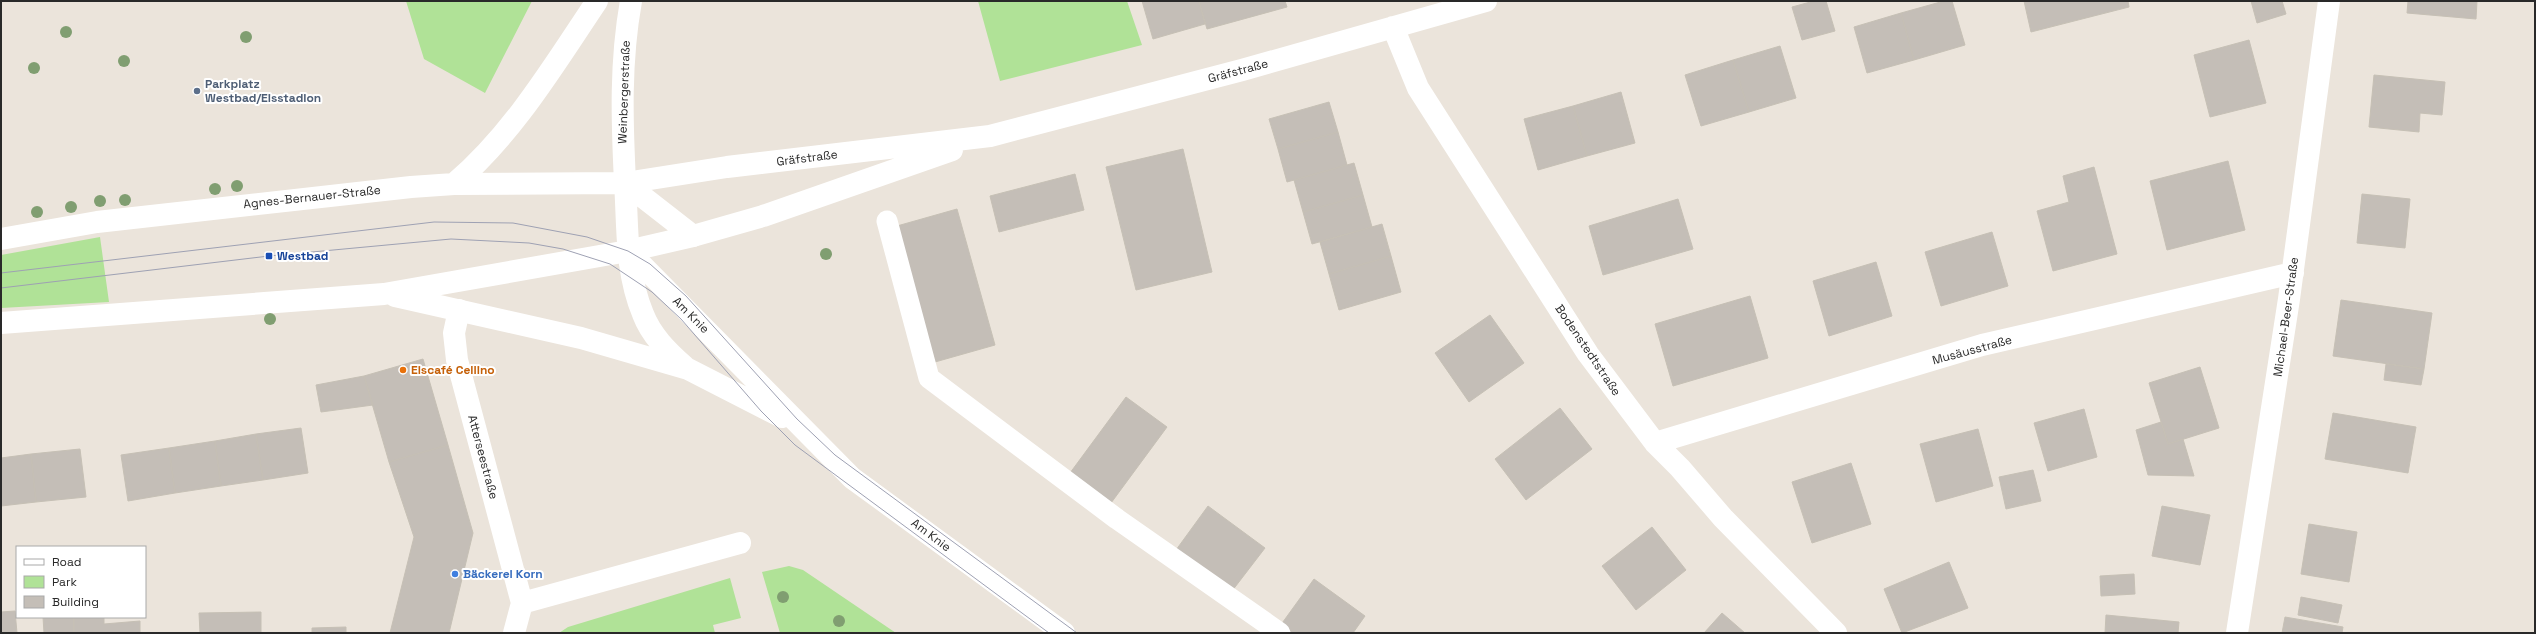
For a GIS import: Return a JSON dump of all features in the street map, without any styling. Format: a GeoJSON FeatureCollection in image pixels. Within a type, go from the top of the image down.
{"type":"FeatureCollection","features":[{"type":"Feature","properties":{"kind":"street"},"geometry":{"type":"LineString","coordinates":[[454,184],[480,161],[516,118],[597,1]]}},
{"type":"Feature","properties":{"kind":"street","name":"Weinbergerstraße"},"geometry":{"type":"LineString","coordinates":[[631,1],[623,64],[621,130],[628,251],[634,287],[648,326],[663,346],[688,369]]}},
{"type":"Feature","properties":{"kind":"street","name":"Gräfstraße"},"geometry":{"type":"LineString","coordinates":[[384,294],[591,258],[693,236],[770,214],[990,136],[1242,70],[1486,1]]}},
{"type":"Feature","properties":{"kind":"street","name":"Michael-Beer-Straße"},"geometry":{"type":"LineString","coordinates":[[2237,633],[2293,272],[2329,1]]}},
{"type":"Feature","properties":{"kind":"street","name":"Bodenstedtstraße"},"geometry":{"type":"LineString","coordinates":[[1393,27],[1418,88],[1588,354],[1655,443],[1680,468],[1723,518],[1836,633]]}},
{"type":"Feature","properties":{"kind":"street","name":"Gräfstraße"},"geometry":{"type":"LineString","coordinates":[[625,183],[728,167],[990,136]]}},
{"type":"Feature","properties":{"kind":"street"},"geometry":{"type":"LineString","coordinates":[[625,183],[693,236]]}},
{"type":"Feature","properties":{"kind":"street","name":"Agnes-Bernauer-Straße"},"geometry":{"type":"LineString","coordinates":[[1,239],[97,222],[269,201],[454,184],[625,183]]}},
{"type":"Feature","properties":{"kind":"street","name":"Am Knie"},"geometry":{"type":"LineString","coordinates":[[628,251],[852,478],[1064,633]]}},
{"type":"Feature","properties":{"kind":"street","name":"Musäusstraße"},"geometry":{"type":"LineString","coordinates":[[1655,443],[1982,346],[2293,272]]}},
{"type":"Feature","properties":{"kind":"street"},"geometry":{"type":"LineString","coordinates":[[1,323],[384,294],[459,310]]}},
{"type":"Feature","properties":{"kind":"street","name":"Am Knie"},"geometry":{"type":"LineString","coordinates":[[459,310],[581,338],[688,369],[758,403],[805,430]]}},
{"type":"Feature","properties":{"kind":"street","name":"Atterseestraße"},"geometry":{"type":"LineString","coordinates":[[459,310],[454,334],[457,360],[522,603],[514,633]]}},
{"type":"Feature","properties":{"kind":"street"},"geometry":{"type":"LineString","coordinates":[[522,603],[740,543]]}},
{"type":"Feature","properties":{"kind":"lane"},"geometry":{"type":"LineString","coordinates":[[887,221],[928,378],[1118,519],[1280,633]]}},
{"type":"Feature","properties":{"kind":"green space"},"geometry":{"type":"Polygon","coordinates":[[[406,1],[532,1],[485,93],[424,59],[406,1]]]}},
{"type":"Feature","properties":{"kind":"green space"},"geometry":{"type":"Polygon","coordinates":[[[978,1],[1127,1],[1142,45],[1000,81],[978,1]]]}},
{"type":"Feature","properties":{"kind":"green space"},"geometry":{"type":"Polygon","coordinates":[[[100,237],[109,302],[1,308],[1,255],[100,237]]]}},
{"type":"Feature","properties":{"kind":"green space"},"geometry":{"type":"Polygon","coordinates":[[[789,566],[803,570],[896,633],[780,633],[762,572],[789,566]]]}},
{"type":"Feature","properties":{"kind":"green space"},"geometry":{"type":"Polygon","coordinates":[[[730,578],[741,618],[713,625],[715,633],[559,633],[568,627],[730,578]]]}},
{"type":"Feature","properties":{"kind":"building"},"geometry":{"type":"Polygon","coordinates":[[[1142,1],[1199,1],[1205,24],[1153,39],[1142,1]]]}},
{"type":"Feature","properties":{"kind":"building"},"geometry":{"type":"Polygon","coordinates":[[[1199,1],[1285,1],[1287,7],[1207,29],[1199,1]]]}},
{"type":"Feature","properties":{"kind":"building"},"geometry":{"type":"Polygon","coordinates":[[[1814,1],[1826,1],[1835,31],[1802,40],[1792,7],[1814,1]]]}},
{"type":"Feature","properties":{"kind":"building"},"geometry":{"type":"Polygon","coordinates":[[[1944,1],[1952,1],[1965,45],[1914,60],[1901,13],[1944,1]]]}},
{"type":"Feature","properties":{"kind":"building"},"geometry":{"type":"Polygon","coordinates":[[[2024,1],[2128,1],[2129,7],[2031,32],[2024,1]]]}},
{"type":"Feature","properties":{"kind":"building"},"geometry":{"type":"Polygon","coordinates":[[[2251,1],[2282,1],[2286,14],[2257,23],[2251,1]]]}},
{"type":"Feature","properties":{"kind":"building"},"geometry":{"type":"Polygon","coordinates":[[[2408,1],[2477,1],[2476,19],[2407,13],[2408,1]]]}},
{"type":"Feature","properties":{"kind":"building"},"geometry":{"type":"Polygon","coordinates":[[[1901,13],[1914,60],[1867,73],[1854,27],[1901,13]]]}},
{"type":"Feature","properties":{"kind":"building"},"geometry":{"type":"Polygon","coordinates":[[[2249,40],[2266,103],[2210,117],[2194,55],[2249,40]]]}},
{"type":"Feature","properties":{"kind":"building"},"geometry":{"type":"Polygon","coordinates":[[[1780,46],[1796,98],[1749,112],[1733,60],[1780,46]]]}},
{"type":"Feature","properties":{"kind":"building"},"geometry":{"type":"Polygon","coordinates":[[[1733,60],[1749,112],[1701,126],[1685,75],[1733,60]]]}},
{"type":"Feature","properties":{"kind":"building"},"geometry":{"type":"Polygon","coordinates":[[[2374,75],[2445,82],[2442,115],[2420,113],[2419,132],[2369,127],[2374,75]]]}},
{"type":"Feature","properties":{"kind":"building"},"geometry":{"type":"Polygon","coordinates":[[[1621,92],[1635,143],[1587,156],[1573,106],[1621,92]]]}},
{"type":"Feature","properties":{"kind":"building"},"geometry":{"type":"Polygon","coordinates":[[[1329,102],[1338,132],[1278,149],[1269,119],[1329,102]]]}},
{"type":"Feature","properties":{"kind":"building"},"geometry":{"type":"Polygon","coordinates":[[[1573,106],[1587,156],[1538,170],[1524,119],[1573,106]]]}},
{"type":"Feature","properties":{"kind":"building"},"geometry":{"type":"Polygon","coordinates":[[[1338,132],[1347,165],[1287,182],[1278,149],[1338,132]]]}},
{"type":"Feature","properties":{"kind":"building"},"geometry":{"type":"Polygon","coordinates":[[[1183,149],[1212,272],[1136,290],[1106,167],[1183,149]]]}},
{"type":"Feature","properties":{"kind":"building"},"geometry":{"type":"Polygon","coordinates":[[[2228,161],[2245,230],[2167,250],[2150,181],[2228,161]]]}},
{"type":"Feature","properties":{"kind":"building"},"geometry":{"type":"Polygon","coordinates":[[[1354,163],[1363,195],[1303,212],[1294,180],[1354,163]]]}},
{"type":"Feature","properties":{"kind":"building"},"geometry":{"type":"Polygon","coordinates":[[[2094,167],[2117,254],[2053,271],[2037,211],[2069,202],[2063,176],[2094,167]]]}},
{"type":"Feature","properties":{"kind":"building"},"geometry":{"type":"Polygon","coordinates":[[[1075,174],[1084,210],[999,232],[990,196],[1075,174]]]}},
{"type":"Feature","properties":{"kind":"building"},"geometry":{"type":"Polygon","coordinates":[[[2362,194],[2410,199],[2405,248],[2357,243],[2362,194]]]}},
{"type":"Feature","properties":{"kind":"building"},"geometry":{"type":"Polygon","coordinates":[[[1363,195],[1372,227],[1312,244],[1303,212],[1363,195]]]}},
{"type":"Feature","properties":{"kind":"building"},"geometry":{"type":"Polygon","coordinates":[[[1678,199],[1693,249],[1603,275],[1589,226],[1678,199]]]}},
{"type":"Feature","properties":{"kind":"building"},"geometry":{"type":"Polygon","coordinates":[[[957,209],[995,345],[935,362],[897,226],[957,209]]]}},
{"type":"Feature","properties":{"kind":"building"},"geometry":{"type":"Polygon","coordinates":[[[1382,224],[1391,256],[1329,274],[1320,242],[1382,224]]]}},
{"type":"Feature","properties":{"kind":"building"},"geometry":{"type":"Polygon","coordinates":[[[1992,232],[2008,286],[1941,306],[1925,252],[1992,232]]]}},
{"type":"Feature","properties":{"kind":"building"},"geometry":{"type":"Polygon","coordinates":[[[1391,256],[1401,292],[1339,310],[1329,274],[1391,256]]]}},
{"type":"Feature","properties":{"kind":"building"},"geometry":{"type":"Polygon","coordinates":[[[1876,262],[1892,316],[1829,336],[1813,281],[1876,262]]]}},
{"type":"Feature","properties":{"kind":"building"},"geometry":{"type":"Polygon","coordinates":[[[1750,296],[1768,358],[1673,386],[1655,324],[1750,296]]]}},
{"type":"Feature","properties":{"kind":"building"},"geometry":{"type":"Polygon","coordinates":[[[2341,300],[2432,313],[2424,369],[2333,356],[2341,300]]]}},
{"type":"Feature","properties":{"kind":"building"},"geometry":{"type":"Polygon","coordinates":[[[1490,315],[1524,363],[1469,402],[1435,353],[1490,315]]]}},
{"type":"Feature","properties":{"kind":"building"},"geometry":{"type":"Polygon","coordinates":[[[423,359],[448,445],[389,462],[364,376],[423,359]]]}},
{"type":"Feature","properties":{"kind":"building"},"geometry":{"type":"Polygon","coordinates":[[[2386,364],[2424,369],[2421,385],[2384,380],[2386,364]]]}},
{"type":"Feature","properties":{"kind":"building"},"geometry":{"type":"Polygon","coordinates":[[[2200,367],[2219,428],[2168,444],[2149,383],[2200,367]]]}},
{"type":"Feature","properties":{"kind":"building"},"geometry":{"type":"Polygon","coordinates":[[[364,376],[373,405],[321,412],[316,385],[364,376]]]}},
{"type":"Feature","properties":{"kind":"building"},"geometry":{"type":"Polygon","coordinates":[[[1126,397],[1167,427],[1111,503],[1070,473],[1126,397]]]}},
{"type":"Feature","properties":{"kind":"building"},"geometry":{"type":"Polygon","coordinates":[[[1560,408],[1592,449],[1526,500],[1495,459],[1560,408]]]}},
{"type":"Feature","properties":{"kind":"building"},"geometry":{"type":"Polygon","coordinates":[[[2084,409],[2097,457],[2048,471],[2034,423],[2084,409]]]}},
{"type":"Feature","properties":{"kind":"building"},"geometry":{"type":"Polygon","coordinates":[[[2333,413],[2416,427],[2408,473],[2325,459],[2333,413]]]}},
{"type":"Feature","properties":{"kind":"building"},"geometry":{"type":"Polygon","coordinates":[[[2161,422],[2168,444],[2183,439],[2194,476],[2148,475],[2136,430],[2161,422]]]}},
{"type":"Feature","properties":{"kind":"building"},"geometry":{"type":"Polygon","coordinates":[[[301,428],[308,473],[263,480],[256,434],[301,428]]]}},
{"type":"Feature","properties":{"kind":"building"},"geometry":{"type":"Polygon","coordinates":[[[1978,429],[1993,486],[1936,502],[1920,444],[1978,429]]]}},
{"type":"Feature","properties":{"kind":"building"},"geometry":{"type":"Polygon","coordinates":[[[256,434],[263,480],[221,486],[215,441],[256,434]]]}},
{"type":"Feature","properties":{"kind":"building"},"geometry":{"type":"Polygon","coordinates":[[[215,441],[221,486],[175,493],[169,448],[215,441]]]}},
{"type":"Feature","properties":{"kind":"building"},"geometry":{"type":"Polygon","coordinates":[[[448,445],[473,533],[449,633],[390,633],[414,537],[389,462],[448,445]]]}},
{"type":"Feature","properties":{"kind":"building"},"geometry":{"type":"Polygon","coordinates":[[[169,448],[175,493],[128,501],[121,455],[169,448]]]}},
{"type":"Feature","properties":{"kind":"building"},"geometry":{"type":"Polygon","coordinates":[[[80,449],[86,497],[36,502],[31,454],[80,449]]]}},
{"type":"Feature","properties":{"kind":"building"},"geometry":{"type":"Polygon","coordinates":[[[31,454],[36,502],[1,506],[1,458],[31,454]]]}},
{"type":"Feature","properties":{"kind":"building"},"geometry":{"type":"Polygon","coordinates":[[[1851,463],[1871,524],[1812,543],[1792,482],[1851,463]]]}},
{"type":"Feature","properties":{"kind":"building"},"geometry":{"type":"Polygon","coordinates":[[[2033,470],[2041,501],[2006,509],[1999,477],[2033,470]]]}},
{"type":"Feature","properties":{"kind":"building"},"geometry":{"type":"Polygon","coordinates":[[[1208,506],[1265,548],[1232,591],[1176,550],[1208,506]]]}},
{"type":"Feature","properties":{"kind":"building"},"geometry":{"type":"Polygon","coordinates":[[[2162,506],[2210,515],[2200,565],[2152,556],[2162,506]]]}},
{"type":"Feature","properties":{"kind":"building"},"geometry":{"type":"Polygon","coordinates":[[[2309,524],[2357,532],[2349,582],[2301,574],[2309,524]]]}},
{"type":"Feature","properties":{"kind":"building"},"geometry":{"type":"Polygon","coordinates":[[[1652,527],[1686,570],[1636,610],[1602,566],[1652,527]]]}},
{"type":"Feature","properties":{"kind":"building"},"geometry":{"type":"Polygon","coordinates":[[[1949,562],[1968,608],[1902,633],[1884,589],[1949,562]]]}},
{"type":"Feature","properties":{"kind":"building"},"geometry":{"type":"Polygon","coordinates":[[[2134,574],[2135,594],[2101,596],[2100,576],[2134,574]]]}},
{"type":"Feature","properties":{"kind":"building"},"geometry":{"type":"Polygon","coordinates":[[[1314,579],[1365,616],[1353,633],[1289,633],[1280,626],[1314,579]]]}},
{"type":"Feature","properties":{"kind":"building"},"geometry":{"type":"Polygon","coordinates":[[[2301,597],[2342,605],[2338,623],[2298,615],[2301,597]]]}},
{"type":"Feature","properties":{"kind":"building"},"geometry":{"type":"Polygon","coordinates":[[[15,611],[17,633],[1,633],[1,612],[15,611]]]}},
{"type":"Feature","properties":{"kind":"building"},"geometry":{"type":"Polygon","coordinates":[[[261,612],[261,633],[200,633],[199,613],[261,612]]]}},
{"type":"Feature","properties":{"kind":"building"},"geometry":{"type":"Polygon","coordinates":[[[1722,613],[1745,633],[1704,633],[1722,613]]]}},
{"type":"Feature","properties":{"kind":"building"},"geometry":{"type":"Polygon","coordinates":[[[2106,615],[2179,622],[2178,633],[2105,633],[2106,615]]]}},
{"type":"Feature","properties":{"kind":"building"},"geometry":{"type":"Polygon","coordinates":[[[2285,617],[2343,627],[2342,633],[2282,633],[2285,617]]]}},
{"type":"Feature","properties":{"kind":"building"},"geometry":{"type":"Polygon","coordinates":[[[43,618],[74,618],[74,633],[44,633],[43,618]]]}},
{"type":"Feature","properties":{"kind":"building"},"geometry":{"type":"Polygon","coordinates":[[[74,618],[104,618],[104,624],[140,621],[140,633],[74,633],[74,618]]]}},
{"type":"Feature","properties":{"kind":"building"},"geometry":{"type":"Polygon","coordinates":[[[346,627],[346,633],[312,633],[312,628],[346,627]]]}},
{"type":"Feature","properties":{"kind":"tram line"},"geometry":{"type":"LineString","coordinates":[[1,273],[434,222],[513,223],[587,237],[628,251],[650,264],[686,296],[797,419],[835,455],[1077,633]]}},
{"type":"Feature","properties":{"kind":"tram line"},"geometry":{"type":"LineString","coordinates":[[1,288],[269,256],[451,239],[529,243],[563,249],[610,264],[652,292],[681,319],[761,411],[795,445],[1049,633]]}},
{"type":"Feature","properties":{"kind":"place","name":"Parkplatz Westbad/Eisstadion"},"geometry":{"type":"Point","coordinates":[197,91]}},
{"type":"Feature","properties":{"kind":"place","name":"Westbad"},"geometry":{"type":"Point","coordinates":[269,256]}},
{"type":"Feature","properties":{"kind":"place","name":"Eiscafé Cellino"},"geometry":{"type":"Point","coordinates":[403,370]}},
{"type":"Feature","properties":{"kind":"place","name":"Bäckerei Korn"},"geometry":{"type":"Point","coordinates":[455,574]}}]}
